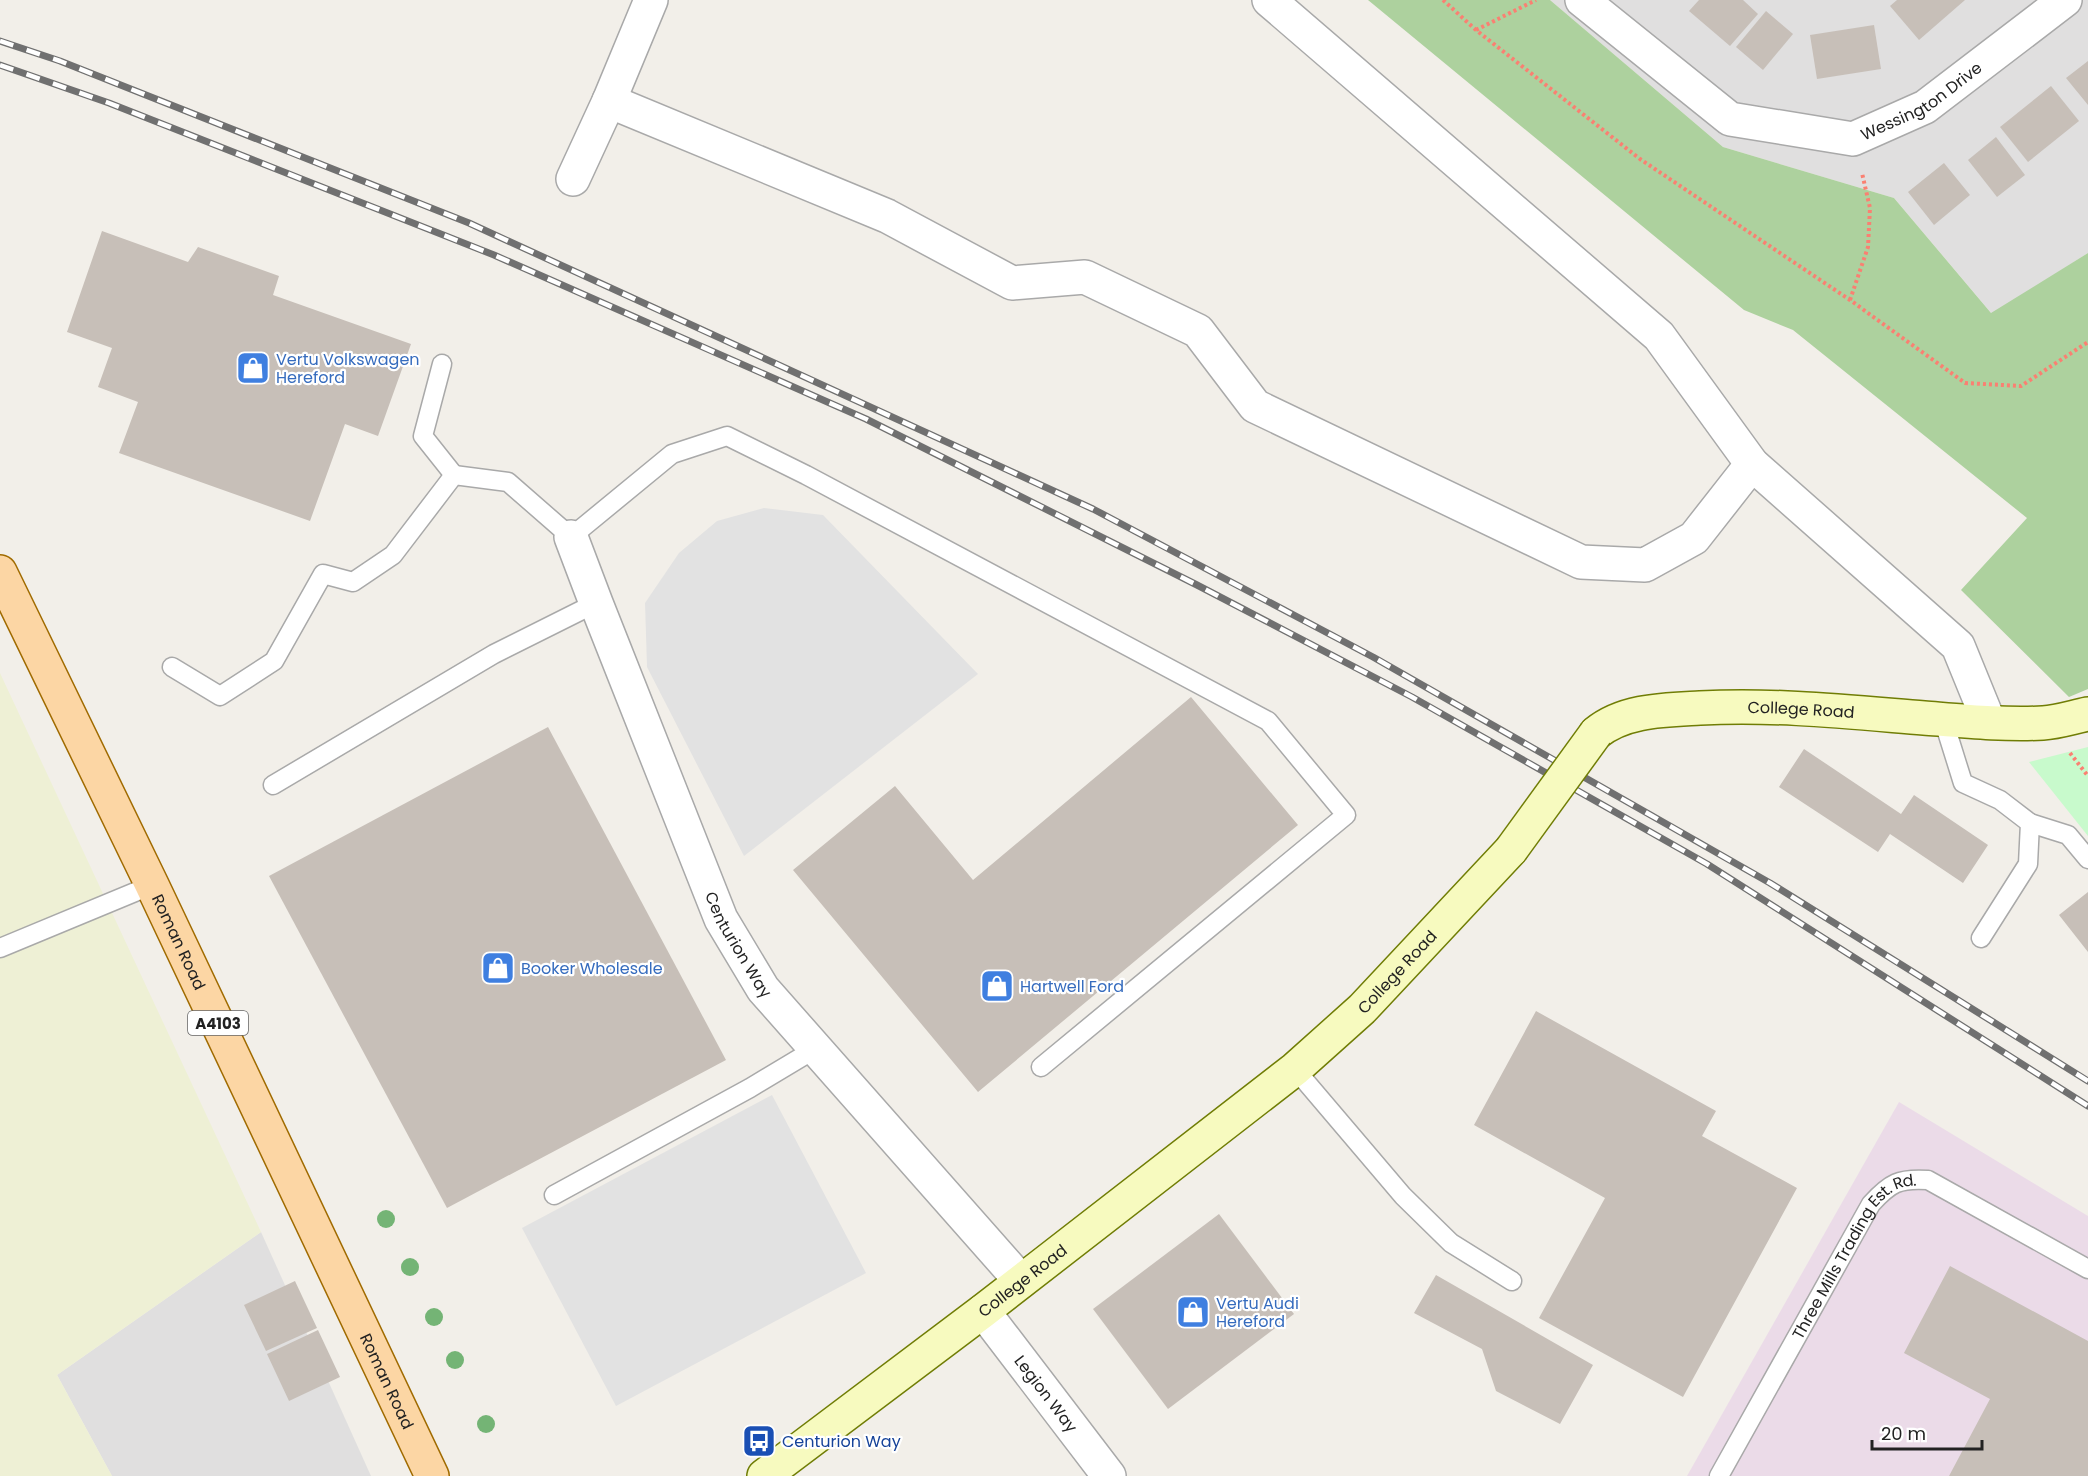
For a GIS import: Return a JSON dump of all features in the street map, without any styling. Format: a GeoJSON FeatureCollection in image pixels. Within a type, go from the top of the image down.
{"type":"FeatureCollection","features":[{"type":"Feature","properties":{"kind":"main road","name":"Roman Road"},"geometry":{"type":"LineString","coordinates":[[0,572],[8,608],[152,885],[432,1476]]}},
{"type":"Feature","properties":{"kind":"street"},"geometry":{"type":"LineString","coordinates":[[573,179],[609,101],[651,0]]}},
{"type":"Feature","properties":{"kind":"street"},"geometry":{"type":"LineString","coordinates":[[1269,0],[1659,336],[1752,464],[1958,646],[1989,722]]}},
{"type":"Feature","properties":{"kind":"street","name":"Wessington Drive"},"geometry":{"type":"LineString","coordinates":[[1582,0],[1730,119],[1853,139],[1925,107],[2065,0]]}},
{"type":"Feature","properties":{"kind":"street"},"geometry":{"type":"LineString","coordinates":[[609,101],[887,216],[1012,283],[1085,277],[1198,331],[1255,406],[1581,562],[1645,565],[1684,543],[1694,537],[1752,464]]}},
{"type":"Feature","properties":{"kind":"street","name":"Centurion Way"},"geometry":{"type":"LineString","coordinates":[[572,537],[721,919],[763,989],[1021,1281]]}},
{"type":"Feature","properties":{"kind":"street","name":"College Road"},"geometry":{"type":"LineString","coordinates":[[764,1476],[983,1311],[1295,1069],[1362,1009],[1511,850],[1596,733],[1608,723],[1627,716],[1730,706],[1796,708],[1989,722],[2045,723],[2088,714]]}},
{"type":"Feature","properties":{"kind":"street","name":"Legion Way"},"geometry":{"type":"LineString","coordinates":[[983,1311],[1109,1476]]}},
{"type":"Feature","properties":{"kind":"lane"},"geometry":{"type":"LineString","coordinates":[[442,364],[423,436],[454,475],[508,482],[572,537],[672,454],[727,436],[806,475],[1268,721],[1346,815],[1041,1067]]}},
{"type":"Feature","properties":{"kind":"lane"},"geometry":{"type":"LineString","coordinates":[[172,667],[220,696],[274,661],[323,574],[353,582],[393,555],[454,475]]}},
{"type":"Feature","properties":{"kind":"lane"},"geometry":{"type":"LineString","coordinates":[[273,785],[494,654],[596,603]]}},
{"type":"Feature","properties":{"kind":"lane"},"geometry":{"type":"LineString","coordinates":[[1943,719],[1963,783],[2000,800],[2030,823],[2068,835],[2088,859]]}},
{"type":"Feature","properties":{"kind":"lane"},"geometry":{"type":"LineString","coordinates":[[1980,938],[2028,864],[2030,823]]}},
{"type":"Feature","properties":{"kind":"lane"},"geometry":{"type":"LineString","coordinates":[[0,948],[152,885]]}},
{"type":"Feature","properties":{"kind":"lane"},"geometry":{"type":"LineString","coordinates":[[554,1196],[750,1088],[814,1049]]}},
{"type":"Feature","properties":{"kind":"lane"},"geometry":{"type":"LineString","coordinates":[[1295,1069],[1403,1196],[1451,1243],[1512,1281]]}},
{"type":"Feature","properties":{"kind":"lane","name":"Three Mills Trading Est. Rd."},"geometry":{"type":"LineString","coordinates":[[1719,1476],[1871,1204],[1887,1186],[1909,1179],[1928,1180],[2088,1269]]}},
{"type":"Feature","properties":{"kind":"path"},"geometry":{"type":"LineString","coordinates":[[1443,0],[1476,30],[1640,159],[1850,300],[1965,383],[2021,386],[2088,342]]}},
{"type":"Feature","properties":{"kind":"path"},"geometry":{"type":"LineString","coordinates":[[1476,30],[1536,0]]}},
{"type":"Feature","properties":{"kind":"path"},"geometry":{"type":"LineString","coordinates":[[1850,300],[1868,247],[1870,208],[1853,139]]}},
{"type":"Feature","properties":{"kind":"shaded area"},"geometry":{"type":"Polygon","coordinates":[[[1550,0],[2088,0],[2088,253],[1992,314],[1894,198],[1723,147],[1550,0]]]}},
{"type":"Feature","properties":{"kind":"shaded area"},"geometry":{"type":"Polygon","coordinates":[[[764,508],[823,515],[978,674],[744,856],[647,667],[645,603],[679,553],[717,521],[764,508]]]}},
{"type":"Feature","properties":{"kind":"shaded area"},"geometry":{"type":"Polygon","coordinates":[[[772,1095],[866,1273],[616,1406],[522,1228],[772,1095]]]}},
{"type":"Feature","properties":{"kind":"shaded area"},"geometry":{"type":"Polygon","coordinates":[[[1899,1102],[2088,1216],[2088,1476],[1687,1476],[1899,1102]]]}},
{"type":"Feature","properties":{"kind":"shaded area"},"geometry":{"type":"Polygon","coordinates":[[[261,1232],[371,1476],[112,1476],[57,1375],[261,1232]]]}},
{"type":"Feature","properties":{"kind":"green space"},"geometry":{"type":"Polygon","coordinates":[[[1368,0],[1550,0],[1723,147],[1894,198],[1991,313],[2088,253],[2088,689],[2069,697],[1961,590],[2027,518],[1793,330],[1744,310],[1368,0]]]}},
{"type":"Feature","properties":{"kind":"green space"},"geometry":{"type":"Polygon","coordinates":[[[0,673],[261,1232],[57,1375],[112,1476],[0,1476],[0,673]]]}},
{"type":"Feature","properties":{"kind":"green space"},"geometry":{"type":"Polygon","coordinates":[[[2088,747],[2088,836],[2029,762],[2088,747]]]}},
{"type":"Feature","properties":{"kind":"building"},"geometry":{"type":"Polygon","coordinates":[[[1699,0],[1743,0],[1758,14],[1730,46],[1689,11],[1699,0]]]}},
{"type":"Feature","properties":{"kind":"building"},"geometry":{"type":"Polygon","coordinates":[[[1897,0],[1965,0],[1919,40],[1890,6],[1897,0]]]}},
{"type":"Feature","properties":{"kind":"building"},"geometry":{"type":"Polygon","coordinates":[[[1766,11],[1793,34],[1763,70],[1736,47],[1766,11]]]}},
{"type":"Feature","properties":{"kind":"building"},"geometry":{"type":"Polygon","coordinates":[[[1874,25],[1881,69],[1817,79],[1810,35],[1874,25]]]}},
{"type":"Feature","properties":{"kind":"building"},"geometry":{"type":"Polygon","coordinates":[[[2088,61],[2088,105],[2066,78],[2088,61]]]}},
{"type":"Feature","properties":{"kind":"building"},"geometry":{"type":"Polygon","coordinates":[[[2051,86],[2079,121],[2028,162],[2000,127],[2051,86]]]}},
{"type":"Feature","properties":{"kind":"building"},"geometry":{"type":"Polygon","coordinates":[[[1996,137],[2025,175],[1997,197],[1968,160],[1996,137]]]}},
{"type":"Feature","properties":{"kind":"building"},"geometry":{"type":"Polygon","coordinates":[[[1944,163],[1970,195],[1934,225],[1908,192],[1944,163]]]}},
{"type":"Feature","properties":{"kind":"building","name":"Vertu Volkswagen Hereford"},"geometry":{"type":"Polygon","coordinates":[[[102,231],[188,262],[198,247],[279,276],[273,295],[411,344],[378,436],[345,424],[310,521],[119,453],[138,402],[98,387],[112,348],[67,332],[102,231]]]}},
{"type":"Feature","properties":{"kind":"building","name":"Hartwell Ford"},"geometry":{"type":"Polygon","coordinates":[[[1191,697],[1298,825],[978,1092],[793,870],[895,786],[973,880],[1191,697]]]}},
{"type":"Feature","properties":{"kind":"building","name":"Booker Wholesale"},"geometry":{"type":"Polygon","coordinates":[[[548,727],[726,1060],[447,1208],[269,876],[548,727]]]}},
{"type":"Feature","properties":{"kind":"building"},"geometry":{"type":"Polygon","coordinates":[[[1804,749],[1901,814],[1914,795],[1988,845],[1963,883],[1890,834],[1878,852],[1779,787],[1804,749]]]}},
{"type":"Feature","properties":{"kind":"building"},"geometry":{"type":"Polygon","coordinates":[[[2088,892],[2088,952],[2059,915],[2088,892]]]}},
{"type":"Feature","properties":{"kind":"building"},"geometry":{"type":"Polygon","coordinates":[[[1536,1011],[1716,1111],[1702,1136],[1797,1188],[1683,1397],[1539,1318],[1605,1198],[1474,1125],[1536,1011]]]}},
{"type":"Feature","properties":{"kind":"building","name":"Vertu Audi Hereford"},"geometry":{"type":"Polygon","coordinates":[[[1219,1214],[1294,1314],[1168,1409],[1093,1309],[1219,1214]]]}},
{"type":"Feature","properties":{"kind":"building"},"geometry":{"type":"Polygon","coordinates":[[[1950,1266],[2088,1341],[2088,1476],[1949,1476],[1990,1399],[1904,1353],[1950,1266]]]}},
{"type":"Feature","properties":{"kind":"building"},"geometry":{"type":"Polygon","coordinates":[[[1436,1275],[1593,1365],[1560,1424],[1496,1391],[1482,1349],[1414,1313],[1436,1275]]]}},
{"type":"Feature","properties":{"kind":"building"},"geometry":{"type":"Polygon","coordinates":[[[295,1281],[317,1328],[266,1351],[244,1305],[295,1281]]]}},
{"type":"Feature","properties":{"kind":"building"},"geometry":{"type":"Polygon","coordinates":[[[318,1330],[340,1377],[289,1401],[267,1354],[318,1330]]]}},
{"type":"Feature","properties":{"kind":"railway"},"geometry":{"type":"LineString","coordinates":[[0,41],[60,61],[469,223],[1093,509],[1373,657],[1770,883],[2088,1081]]}},
{"type":"Feature","properties":{"kind":"railway"},"geometry":{"type":"LineString","coordinates":[[0,65],[109,103],[494,255],[866,419],[1197,585],[1412,697],[1707,864],[2088,1106]]}},
{"type":"Feature","properties":{"kind":"place","name":"Vertu Volkswagen Hereford"},"geometry":{"type":"Point","coordinates":[253,368]}},
{"type":"Feature","properties":{"kind":"place","name":"Booker Wholesale"},"geometry":{"type":"Point","coordinates":[498,968]}},
{"type":"Feature","properties":{"kind":"place","name":"Hartwell Ford"},"geometry":{"type":"Point","coordinates":[997,986]}},
{"type":"Feature","properties":{"kind":"place","name":"Vertu Audi Hereford"},"geometry":{"type":"Point","coordinates":[1193,1312]}},
{"type":"Feature","properties":{"kind":"place","name":"Centurion Way"},"geometry":{"type":"Point","coordinates":[759,1441]}}]}
